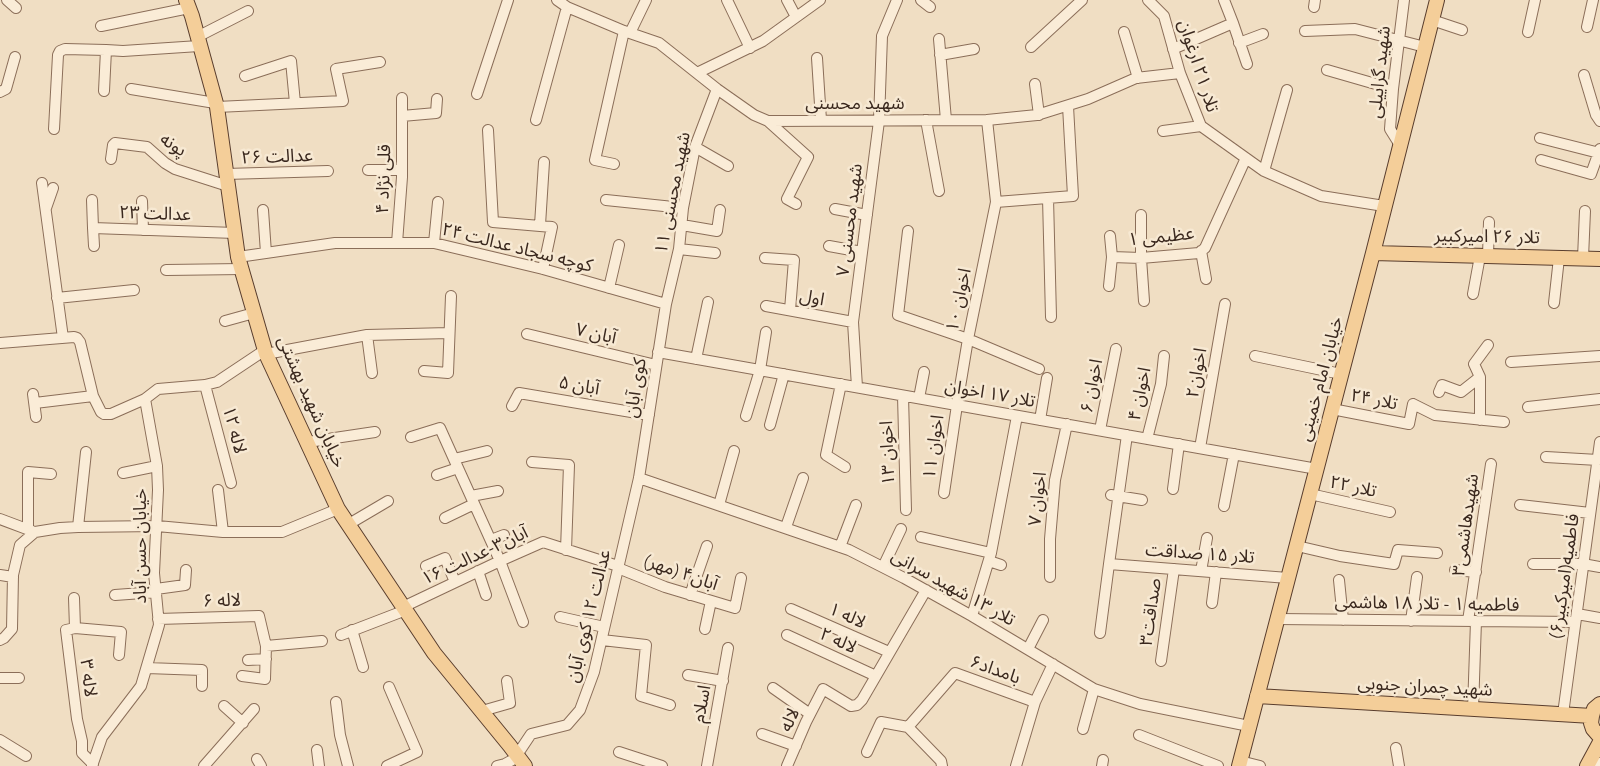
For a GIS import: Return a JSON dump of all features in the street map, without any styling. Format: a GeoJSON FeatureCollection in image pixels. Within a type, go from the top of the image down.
{"type":"FeatureCollection","features":[{"type":"Feature","properties":{"kind":"main road","name":"خیابان امام خمینی"},"geometry":{"type":"LineString","coordinates":[[1239,763],[1297,546],[1437,0]]}},
{"type":"Feature","properties":{"kind":"main road","name":"خیابان شهید بهشتی"},"geometry":{"type":"LineString","coordinates":[[187,4],[216,105],[240,263],[266,352],[338,509],[434,653],[520,759]]}},
{"type":"Feature","properties":{"kind":"main road","name":"تلار ۲۶ امیرکبیر"},"geometry":{"type":"LineString","coordinates":[[1373,253],[1600,259]]}},
{"type":"Feature","properties":{"kind":"main road","name":"شهید چمران جنوبی"},"geometry":{"type":"LineString","coordinates":[[1257,696],[1592,716]]}},
{"type":"Feature","properties":{"kind":"main road"},"geometry":{"type":"LineString","coordinates":[[1600,704],[1594,709],[1591,723],[1593,729],[1600,737]]}},
{"type":"Feature","properties":{"kind":"main road"},"geometry":{"type":"LineString","coordinates":[[1592,763],[1600,742]]}},
{"type":"Feature","properties":{"kind":"street"},"geometry":{"type":"LineString","coordinates":[[7,0],[16,8]]}},
{"type":"Feature","properties":{"kind":"street"},"geometry":{"type":"LineString","coordinates":[[477,94],[508,0]]}},
{"type":"Feature","properties":{"kind":"street","name":"شهید محسنی"},"geometry":{"type":"LineString","coordinates":[[557,0],[567,8],[659,43],[754,115],[768,121],[987,120],[1039,114],[1088,99],[1138,78],[1180,72]]}},
{"type":"Feature","properties":{"kind":"street"},"geometry":{"type":"LineString","coordinates":[[727,0],[750,48]]}},
{"type":"Feature","properties":{"kind":"street"},"geometry":{"type":"LineString","coordinates":[[787,0],[796,17]]}},
{"type":"Feature","properties":{"kind":"street"},"geometry":{"type":"LineString","coordinates":[[697,73],[762,42],[820,0]]}},
{"type":"Feature","properties":{"kind":"street","name":"شهید محسنی ۷"},"geometry":{"type":"LineString","coordinates":[[856,387],[853,322],[878,121],[882,36],[897,0]]}},
{"type":"Feature","properties":{"kind":"street"},"geometry":{"type":"LineString","coordinates":[[921,0],[930,7]]}},
{"type":"Feature","properties":{"kind":"street"},"geometry":{"type":"LineString","coordinates":[[1031,47],[1082,0]]}},
{"type":"Feature","properties":{"kind":"street","name":"تلار ۲۱ ارغوان"},"geometry":{"type":"LineString","coordinates":[[1148,0],[1164,16],[1180,72],[1201,126],[1264,171],[1321,196],[1384,206]]}},
{"type":"Feature","properties":{"kind":"street"},"geometry":{"type":"LineString","coordinates":[[1224,0],[1247,64]]}},
{"type":"Feature","properties":{"kind":"street","name":"شهید گراییلی"},"geometry":{"type":"LineString","coordinates":[[1400,145],[1390,129],[1404,0]]}},
{"type":"Feature","properties":{"kind":"street"},"geometry":{"type":"LineString","coordinates":[[1528,32],[1535,0]]}},
{"type":"Feature","properties":{"kind":"street"},"geometry":{"type":"LineString","coordinates":[[1587,26],[1593,0]]}},
{"type":"Feature","properties":{"kind":"street"},"geometry":{"type":"LineString","coordinates":[[614,164],[595,160],[627,32],[643,1]]}},
{"type":"Feature","properties":{"kind":"street"},"geometry":{"type":"LineString","coordinates":[[101,26],[187,4]]}},
{"type":"Feature","properties":{"kind":"street"},"geometry":{"type":"LineString","coordinates":[[536,120],[567,8]]}},
{"type":"Feature","properties":{"kind":"street"},"geometry":{"type":"LineString","coordinates":[[54,129],[58,55],[60,51],[65,49],[123,51],[198,42],[248,11]]}},
{"type":"Feature","properties":{"kind":"street"},"geometry":{"type":"LineString","coordinates":[[1432,20],[1462,30]]}},
{"type":"Feature","properties":{"kind":"street"},"geometry":{"type":"LineString","coordinates":[[1173,48],[1233,23]]}},
{"type":"Feature","properties":{"kind":"street"},"geometry":{"type":"LineString","coordinates":[[1305,31],[1356,29],[1425,47]]}},
{"type":"Feature","properties":{"kind":"street"},"geometry":{"type":"LineString","coordinates":[[1124,32],[1138,78]]}},
{"type":"Feature","properties":{"kind":"street"},"geometry":{"type":"LineString","coordinates":[[1240,42],[1263,34]]}},
{"type":"Feature","properties":{"kind":"street"},"geometry":{"type":"LineString","coordinates":[[939,40],[946,120]]}},
{"type":"Feature","properties":{"kind":"street"},"geometry":{"type":"LineString","coordinates":[[940,55],[974,49]]}},
{"type":"Feature","properties":{"kind":"street"},"geometry":{"type":"LineString","coordinates":[[104,91],[106,50]]}},
{"type":"Feature","properties":{"kind":"street"},"geometry":{"type":"LineString","coordinates":[[0,92],[6,90],[15,58]]}},
{"type":"Feature","properties":{"kind":"street"},"geometry":{"type":"LineString","coordinates":[[817,58],[821,120]]}},
{"type":"Feature","properties":{"kind":"street"},"geometry":{"type":"LineString","coordinates":[[245,76],[291,61],[295,103]]}},
{"type":"Feature","properties":{"kind":"street"},"geometry":{"type":"LineString","coordinates":[[131,90],[216,105],[343,101],[336,69],[380,62]]}},
{"type":"Feature","properties":{"kind":"street"},"geometry":{"type":"LineString","coordinates":[[1327,70],[1393,89]]}},
{"type":"Feature","properties":{"kind":"street"},"geometry":{"type":"LineString","coordinates":[[1584,75],[1596,115],[1600,121]]}},
{"type":"Feature","properties":{"kind":"street"},"geometry":{"type":"LineString","coordinates":[[1036,84],[1039,114]]}},
{"type":"Feature","properties":{"kind":"street","name":"شهید محسنی ۱۱"},"geometry":{"type":"LineString","coordinates":[[666,304],[679,249],[683,208],[695,147],[717,88]]}},
{"type":"Feature","properties":{"kind":"street"},"geometry":{"type":"LineString","coordinates":[[1264,171],[1287,90]]}},
{"type":"Feature","properties":{"kind":"street","name":"قلی نژاد ۴"},"geometry":{"type":"LineString","coordinates":[[397,243],[402,170],[402,98]]}},
{"type":"Feature","properties":{"kind":"street"},"geometry":{"type":"LineString","coordinates":[[402,116],[436,113],[437,99]]}},
{"type":"Feature","properties":{"kind":"street"},"geometry":{"type":"LineString","coordinates":[[996,202],[1073,196],[1068,106]]}},
{"type":"Feature","properties":{"kind":"street"},"geometry":{"type":"LineString","coordinates":[[926,120],[939,191]]}},
{"type":"Feature","properties":{"kind":"street","name":"اخوان ۱۰"},"geometry":{"type":"LineString","coordinates":[[956,405],[996,202],[987,120]]}},
{"type":"Feature","properties":{"kind":"street"},"geometry":{"type":"LineString","coordinates":[[768,121],[808,157],[788,199],[796,204]]}},
{"type":"Feature","properties":{"kind":"street"},"geometry":{"type":"LineString","coordinates":[[1163,131],[1201,126]]}},
{"type":"Feature","properties":{"kind":"street"},"geometry":{"type":"LineString","coordinates":[[488,130],[493,222],[552,227],[543,269]]}},
{"type":"Feature","properties":{"kind":"street"},"geometry":{"type":"LineString","coordinates":[[1540,138],[1599,151],[1591,174],[1540,160]]}},
{"type":"Feature","properties":{"kind":"street","name":"پونه"},"geometry":{"type":"LineString","coordinates":[[111,159],[115,143],[147,147],[165,163],[176,169],[227,180]]}},
{"type":"Feature","properties":{"kind":"street"},"geometry":{"type":"LineString","coordinates":[[695,147],[728,166]]}},
{"type":"Feature","properties":{"kind":"street","name":"عظیمی ۱"},"geometry":{"type":"LineString","coordinates":[[1112,257],[1141,258],[1202,251],[1246,158]]}},
{"type":"Feature","properties":{"kind":"street"},"geometry":{"type":"LineString","coordinates":[[540,225],[544,162]]}},
{"type":"Feature","properties":{"kind":"street"},"geometry":{"type":"LineString","coordinates":[[368,170],[402,170]]}},
{"type":"Feature","properties":{"kind":"street","name":"عدالت ۲۶"},"geometry":{"type":"LineString","coordinates":[[227,180],[328,171]]}},
{"type":"Feature","properties":{"kind":"street"},"geometry":{"type":"LineString","coordinates":[[42,183],[63,338]]}},
{"type":"Feature","properties":{"kind":"street"},"geometry":{"type":"LineString","coordinates":[[46,209],[54,188]]}},
{"type":"Feature","properties":{"kind":"street"},"geometry":{"type":"LineString","coordinates":[[1048,198],[1050,317]]}},
{"type":"Feature","properties":{"kind":"street"},"geometry":{"type":"LineString","coordinates":[[92,200],[94,246]]}},
{"type":"Feature","properties":{"kind":"street"},"geometry":{"type":"LineString","coordinates":[[606,200],[683,208]]}},
{"type":"Feature","properties":{"kind":"street"},"geometry":{"type":"LineString","coordinates":[[142,201],[144,230]]}},
{"type":"Feature","properties":{"kind":"street"},"geometry":{"type":"LineString","coordinates":[[434,243],[438,202]]}},
{"type":"Feature","properties":{"kind":"street"},"geometry":{"type":"LineString","coordinates":[[835,209],[867,215]]}},
{"type":"Feature","properties":{"kind":"street"},"geometry":{"type":"LineString","coordinates":[[263,210],[266,252]]}},
{"type":"Feature","properties":{"kind":"street"},"geometry":{"type":"LineString","coordinates":[[682,225],[717,231],[720,210]]}},
{"type":"Feature","properties":{"kind":"street"},"geometry":{"type":"LineString","coordinates":[[1583,258],[1585,211]]}},
{"type":"Feature","properties":{"kind":"street"},"geometry":{"type":"LineString","coordinates":[[1141,215],[1144,301]]}},
{"type":"Feature","properties":{"kind":"street"},"geometry":{"type":"LineString","coordinates":[[1473,294],[1484,256],[1490,222]]}},
{"type":"Feature","properties":{"kind":"street","name":"عدالت ۲۳"},"geometry":{"type":"LineString","coordinates":[[92,228],[235,233]]}},
{"type":"Feature","properties":{"kind":"street"},"geometry":{"type":"LineString","coordinates":[[908,231],[898,315],[968,339],[1039,368]]}},
{"type":"Feature","properties":{"kind":"street"},"geometry":{"type":"LineString","coordinates":[[1109,286],[1112,257],[1110,236]]}},
{"type":"Feature","properties":{"kind":"street","name":"کوچه سجاد عدالت ۲۴"},"geometry":{"type":"LineString","coordinates":[[166,270],[240,263],[266,252],[335,242],[434,243],[543,269],[666,304]]}},
{"type":"Feature","properties":{"kind":"street"},"geometry":{"type":"LineString","coordinates":[[609,288],[619,245]]}},
{"type":"Feature","properties":{"kind":"street"},"geometry":{"type":"LineString","coordinates":[[829,246],[862,252]]}},
{"type":"Feature","properties":{"kind":"street"},"geometry":{"type":"LineString","coordinates":[[679,249],[715,253]]}},
{"type":"Feature","properties":{"kind":"street"},"geometry":{"type":"LineString","coordinates":[[1202,251],[1206,279]]}},
{"type":"Feature","properties":{"kind":"street"},"geometry":{"type":"LineString","coordinates":[[765,258],[794,260],[790,310]]}},
{"type":"Feature","properties":{"kind":"street"},"geometry":{"type":"LineString","coordinates":[[1554,304],[1559,258]]}},
{"type":"Feature","properties":{"kind":"street"},"geometry":{"type":"LineString","coordinates":[[57,298],[134,290]]}},
{"type":"Feature","properties":{"kind":"street"},"geometry":{"type":"LineString","coordinates":[[424,371],[448,373],[451,296]]}},
{"type":"Feature","properties":{"kind":"street"},"geometry":{"type":"LineString","coordinates":[[696,359],[708,302]]}},
{"type":"Feature","properties":{"kind":"street","name":"کوی آبان"},"geometry":{"type":"LineString","coordinates":[[639,478],[666,304]]}},
{"type":"Feature","properties":{"kind":"street","name":"اخوان۲"},"geometry":{"type":"LineString","coordinates":[[1200,448],[1225,304]]}},
{"type":"Feature","properties":{"kind":"street","name":"اول"},"geometry":{"type":"LineString","coordinates":[[766,306],[853,322]]}},
{"type":"Feature","properties":{"kind":"street"},"geometry":{"type":"LineString","coordinates":[[225,322],[254,313]]}},
{"type":"Feature","properties":{"kind":"street"},"geometry":{"type":"LineString","coordinates":[[746,416],[760,370],[766,332]]}},
{"type":"Feature","properties":{"kind":"street"},"geometry":{"type":"LineString","coordinates":[[0,343],[77,338],[80,342],[93,396],[101,412],[111,414],[145,399],[158,389],[205,386],[217,382],[266,352],[367,335],[449,333]]}},
{"type":"Feature","properties":{"kind":"street","name":"آبان ۷"},"geometry":{"type":"LineString","coordinates":[[528,334],[656,365]]}},
{"type":"Feature","properties":{"kind":"street"},"geometry":{"type":"LineString","coordinates":[[367,335],[372,373]]}},
{"type":"Feature","properties":{"kind":"street"},"geometry":{"type":"LineString","coordinates":[[1488,345],[1474,364],[1480,377],[1480,420],[1504,422]]}},
{"type":"Feature","properties":{"kind":"street","name":"اخوان ۶"},"geometry":{"type":"LineString","coordinates":[[1100,430],[1116,349]]}},
{"type":"Feature","properties":{"kind":"street","name":"تلار ۱۷ اخوان"},"geometry":{"type":"LineString","coordinates":[[658,352],[1316,468]]}},
{"type":"Feature","properties":{"kind":"street","name":"اخوان ۴"},"geometry":{"type":"LineString","coordinates":[[1147,439],[1161,384],[1164,356]]}},
{"type":"Feature","properties":{"kind":"street"},"geometry":{"type":"LineString","coordinates":[[1255,356],[1341,374]]}},
{"type":"Feature","properties":{"kind":"street"},"geometry":{"type":"LineString","coordinates":[[1511,362],[1600,356]]}},
{"type":"Feature","properties":{"kind":"street"},"geometry":{"type":"LineString","coordinates":[[919,398],[924,372]]}},
{"type":"Feature","properties":{"kind":"street"},"geometry":{"type":"LineString","coordinates":[[770,425],[784,374]]}},
{"type":"Feature","properties":{"kind":"street"},"geometry":{"type":"LineString","coordinates":[[1438,392],[1442,385],[1461,392],[1480,377]]}},
{"type":"Feature","properties":{"kind":"street"},"geometry":{"type":"LineString","coordinates":[[1040,420],[1047,378]]}},
{"type":"Feature","properties":{"kind":"street"},"geometry":{"type":"LineString","coordinates":[[841,384],[826,455],[845,467]]}},
{"type":"Feature","properties":{"kind":"street","name":"لاله ۱۲"},"geometry":{"type":"LineString","coordinates":[[205,386],[231,483]]}},
{"type":"Feature","properties":{"kind":"street","name":"آبان ۵"},"geometry":{"type":"LineString","coordinates":[[512,406],[519,392],[648,415]]}},
{"type":"Feature","properties":{"kind":"street"},"geometry":{"type":"LineString","coordinates":[[36,417],[34,399],[93,396]]}},
{"type":"Feature","properties":{"kind":"street","name":"اخوان ۱۳"},"geometry":{"type":"LineString","coordinates":[[903,396],[906,510]]}},
{"type":"Feature","properties":{"kind":"street","name":"خیابان حسن آباد"},"geometry":{"type":"LineString","coordinates":[[93,765],[102,737],[141,686],[159,625],[154,573],[157,526],[157,466],[145,399]]}},
{"type":"Feature","properties":{"kind":"street"},"geometry":{"type":"LineString","coordinates":[[1528,407],[1600,399]]}},
{"type":"Feature","properties":{"kind":"street","name":"تلار ۲۴"},"geometry":{"type":"LineString","coordinates":[[1332,408],[1409,424],[1414,404],[1434,415],[1480,420]]}},
{"type":"Feature","properties":{"kind":"street","name":"اخوان ۱۱"},"geometry":{"type":"LineString","coordinates":[[944,493],[956,405]]}},
{"type":"Feature","properties":{"kind":"street"},"geometry":{"type":"LineString","coordinates":[[972,616],[990,557],[1017,416]]}},
{"type":"Feature","properties":{"kind":"street","name":"اخوان ۷"},"geometry":{"type":"LineString","coordinates":[[1050,578],[1050,539],[1055,480],[1067,424]]}},
{"type":"Feature","properties":{"kind":"street"},"geometry":{"type":"LineString","coordinates":[[411,437],[440,428],[500,561],[523,622]]}},
{"type":"Feature","properties":{"kind":"street"},"geometry":{"type":"LineString","coordinates":[[308,442],[375,432]]}},
{"type":"Feature","properties":{"kind":"street"},"geometry":{"type":"LineString","coordinates":[[1100,633],[1115,496],[1127,435]]}},
{"type":"Feature","properties":{"kind":"street","name":"فاطمیه(امیرکبیر۶)"},"geometry":{"type":"LineString","coordinates":[[1563,714],[1600,442]]}},
{"type":"Feature","properties":{"kind":"street"},"geometry":{"type":"LineString","coordinates":[[1173,489],[1179,444]]}},
{"type":"Feature","properties":{"kind":"street"},"geometry":{"type":"LineString","coordinates":[[437,475],[456,464],[487,451]]}},
{"type":"Feature","properties":{"kind":"street"},"geometry":{"type":"LineString","coordinates":[[78,527],[86,452]]}},
{"type":"Feature","properties":{"kind":"street"},"geometry":{"type":"LineString","coordinates":[[719,505],[734,452]]}},
{"type":"Feature","properties":{"kind":"street"},"geometry":{"type":"LineString","coordinates":[[1224,506],[1234,454]]}},
{"type":"Feature","properties":{"kind":"street"},"geometry":{"type":"LineString","coordinates":[[1546,456],[1598,466]]}},
{"type":"Feature","properties":{"kind":"street"},"geometry":{"type":"LineString","coordinates":[[532,462],[570,466],[566,550]]}},
{"type":"Feature","properties":{"kind":"street","name":"شهیدهاشمی۳"},"geometry":{"type":"LineString","coordinates":[[1474,709],[1472,621],[1476,572],[1491,464]]}},
{"type":"Feature","properties":{"kind":"street"},"geometry":{"type":"LineString","coordinates":[[123,473],[157,466]]}},
{"type":"Feature","properties":{"kind":"street"},"geometry":{"type":"LineString","coordinates":[[0,640],[12,629],[13,577],[20,545],[32,530],[28,472],[51,474]]}},
{"type":"Feature","properties":{"kind":"street","name":"تلار ۱۳ شهید سرانی"},"geometry":{"type":"LineString","coordinates":[[639,478],[840,547],[926,590],[1094,689],[1140,704],[1249,726]]}},
{"type":"Feature","properties":{"kind":"street","name":"عدالت ۱۲ کوی آبان"},"geometry":{"type":"LineString","coordinates":[[520,759],[531,734],[567,725],[580,710],[594,672],[639,478]]}},
{"type":"Feature","properties":{"kind":"street"},"geometry":{"type":"LineString","coordinates":[[786,527],[803,478]]}},
{"type":"Feature","properties":{"kind":"street"},"geometry":{"type":"LineString","coordinates":[[218,490],[223,532]]}},
{"type":"Feature","properties":{"kind":"street"},"geometry":{"type":"LineString","coordinates":[[445,518],[473,500],[498,492]]}},
{"type":"Feature","properties":{"kind":"street","name":"تلار ۲۲"},"geometry":{"type":"LineString","coordinates":[[1310,494],[1390,512]]}},
{"type":"Feature","properties":{"kind":"street"},"geometry":{"type":"LineString","coordinates":[[1115,496],[1142,500]]}},
{"type":"Feature","properties":{"kind":"street"},"geometry":{"type":"LineString","coordinates":[[349,524],[388,502]]}},
{"type":"Feature","properties":{"kind":"street"},"geometry":{"type":"LineString","coordinates":[[1520,504],[1590,513]]}},
{"type":"Feature","properties":{"kind":"street"},"geometry":{"type":"LineString","coordinates":[[840,547],[856,505]]}},
{"type":"Feature","properties":{"kind":"street"},"geometry":{"type":"LineString","coordinates":[[0,519],[32,530],[78,527],[157,526],[223,532],[282,532],[338,509]]}},
{"type":"Feature","properties":{"kind":"street"},"geometry":{"type":"LineString","coordinates":[[884,568],[901,529]]}},
{"type":"Feature","properties":{"kind":"street"},"geometry":{"type":"LineString","coordinates":[[491,540],[504,535]]}},
{"type":"Feature","properties":{"kind":"street"},"geometry":{"type":"LineString","coordinates":[[921,537],[990,557],[1001,565]]}},
{"type":"Feature","properties":{"kind":"street"},"geometry":{"type":"LineString","coordinates":[[1201,571],[1207,538]]}},
{"type":"Feature","properties":{"kind":"street","name":"آبان۳-عدالت ۱۶"},"geometry":{"type":"LineString","coordinates":[[341,635],[404,608],[542,542],[618,567]]}},
{"type":"Feature","properties":{"kind":"street"},"geometry":{"type":"LineString","coordinates":[[690,595],[706,546]]}},
{"type":"Feature","properties":{"kind":"street"},"geometry":{"type":"LineString","coordinates":[[1297,546],[1340,556],[1394,564],[1398,550],[1437,553]]}},
{"type":"Feature","properties":{"kind":"street"},"geometry":{"type":"LineString","coordinates":[[426,566],[445,558],[455,582]]}},
{"type":"Feature","properties":{"kind":"street","name":"تلار ۱۵ صداقت"},"geometry":{"type":"LineString","coordinates":[[1108,564],[1288,578]]}},
{"type":"Feature","properties":{"kind":"street"},"geometry":{"type":"LineString","coordinates":[[1533,564],[1600,566]]}},
{"type":"Feature","properties":{"kind":"street","name":"آبان۴ (مهر)"},"geometry":{"type":"LineString","coordinates":[[618,567],[665,588],[734,608],[741,578]]}},
{"type":"Feature","properties":{"kind":"street","name":"صداقت۳"},"geometry":{"type":"LineString","coordinates":[[1160,661],[1174,569]]}},
{"type":"Feature","properties":{"kind":"street"},"geometry":{"type":"LineString","coordinates":[[115,595],[185,585],[186,570]]}},
{"type":"Feature","properties":{"kind":"street"},"geometry":{"type":"LineString","coordinates":[[1454,570],[1476,572]]}},
{"type":"Feature","properties":{"kind":"street"},"geometry":{"type":"LineString","coordinates":[[478,571],[486,595]]}},
{"type":"Feature","properties":{"kind":"street"},"geometry":{"type":"LineString","coordinates":[[1212,603],[1216,572]]}},
{"type":"Feature","properties":{"kind":"street"},"geometry":{"type":"LineString","coordinates":[[0,575],[13,577]]}},
{"type":"Feature","properties":{"kind":"street"},"geometry":{"type":"LineString","coordinates":[[1411,620],[1417,577]]}},
{"type":"Feature","properties":{"kind":"street"},"geometry":{"type":"LineString","coordinates":[[1340,580],[1343,620]]}},
{"type":"Feature","properties":{"kind":"street"},"geometry":{"type":"LineString","coordinates":[[876,676],[926,590]]}},
{"type":"Feature","properties":{"kind":"street","name":"لاله ۳"},"geometry":{"type":"LineString","coordinates":[[74,598],[75,628],[66,630],[82,741],[82,753],[93,765]]}},
{"type":"Feature","properties":{"kind":"street"},"geometry":{"type":"LineString","coordinates":[[704,629],[711,601]]}},
{"type":"Feature","properties":{"kind":"street","name":"لاله ۱"},"geometry":{"type":"LineString","coordinates":[[791,609],[889,652]]}},
{"type":"Feature","properties":{"kind":"street","name":"لاله ۶"},"geometry":{"type":"LineString","coordinates":[[158,619],[260,616],[266,646]]}},
{"type":"Feature","properties":{"kind":"street"},"geometry":{"type":"LineString","coordinates":[[560,617],[604,626]]}},
{"type":"Feature","properties":{"kind":"street","name":"فاطمیه ۱ - تلار ۱۸ هاشمی"},"geometry":{"type":"LineString","coordinates":[[1278,619],[1472,621],[1600,618]]}},
{"type":"Feature","properties":{"kind":"street"},"geometry":{"type":"LineString","coordinates":[[1028,649],[1043,620]]}},
{"type":"Feature","properties":{"kind":"street"},"geometry":{"type":"LineString","coordinates":[[75,628],[121,632],[119,655]]}},
{"type":"Feature","properties":{"kind":"street"},"geometry":{"type":"LineString","coordinates":[[352,630],[362,667]]}},
{"type":"Feature","properties":{"kind":"street","name":"لاله ۲"},"geometry":{"type":"LineString","coordinates":[[786,635],[876,676]]}},
{"type":"Feature","properties":{"kind":"street"},"geometry":{"type":"LineString","coordinates":[[602,640],[646,645],[641,696],[670,705]]}},
{"type":"Feature","properties":{"kind":"street"},"geometry":{"type":"LineString","coordinates":[[242,676],[265,679],[266,646],[322,641]]}},
{"type":"Feature","properties":{"kind":"street","name":"اسلام"},"geometry":{"type":"LineString","coordinates":[[707,766],[728,648]]}},
{"type":"Feature","properties":{"kind":"street"},"geometry":{"type":"LineString","coordinates":[[248,660],[266,659]]}},
{"type":"Feature","properties":{"kind":"street"},"geometry":{"type":"LineString","coordinates":[[1016,766],[1035,702],[1053,664]]}},
{"type":"Feature","properties":{"kind":"street"},"geometry":{"type":"LineString","coordinates":[[146,668],[202,670],[202,686]]}},
{"type":"Feature","properties":{"kind":"street","name":"بامداد۶"},"geometry":{"type":"LineString","coordinates":[[908,727],[954,673],[1035,702]]}},
{"type":"Feature","properties":{"kind":"street"},"geometry":{"type":"LineString","coordinates":[[688,675],[722,681]]}},
{"type":"Feature","properties":{"kind":"street","name":"لاله"},"geometry":{"type":"LineString","coordinates":[[787,766],[810,714],[824,689],[851,706],[857,705],[876,676]]}},
{"type":"Feature","properties":{"kind":"street"},"geometry":{"type":"LineString","coordinates":[[0,678],[19,678]]}},
{"type":"Feature","properties":{"kind":"street"},"geometry":{"type":"LineString","coordinates":[[482,711],[510,703],[507,681]]}},
{"type":"Feature","properties":{"kind":"street"},"geometry":{"type":"LineString","coordinates":[[387,766],[417,752],[389,687]]}},
{"type":"Feature","properties":{"kind":"street"},"geometry":{"type":"LineString","coordinates":[[773,688],[810,714]]}},
{"type":"Feature","properties":{"kind":"street"},"geometry":{"type":"LineString","coordinates":[[1083,729],[1094,689]]}},
{"type":"Feature","properties":{"kind":"street"},"geometry":{"type":"LineString","coordinates":[[336,702],[340,735],[348,766]]}},
{"type":"Feature","properties":{"kind":"street"},"geometry":{"type":"LineString","coordinates":[[224,706],[243,723]]}},
{"type":"Feature","properties":{"kind":"street"},"geometry":{"type":"LineString","coordinates":[[204,766],[254,709]]}},
{"type":"Feature","properties":{"kind":"street"},"geometry":{"type":"LineString","coordinates":[[867,752],[881,722],[908,727],[941,761],[942,766]]}},
{"type":"Feature","properties":{"kind":"street"},"geometry":{"type":"LineString","coordinates":[[762,734],[796,746]]}},
{"type":"Feature","properties":{"kind":"street"},"geometry":{"type":"LineString","coordinates":[[1139,735],[1218,766]]}},
{"type":"Feature","properties":{"kind":"street"},"geometry":{"type":"LineString","coordinates":[[0,740],[26,756]]}},
{"type":"Feature","properties":{"kind":"street"},"geometry":{"type":"LineString","coordinates":[[1396,748],[1399,766]]}},
{"type":"Feature","properties":{"kind":"street"},"geometry":{"type":"LineString","coordinates":[[317,750],[319,766]]}},
{"type":"Feature","properties":{"kind":"street"},"geometry":{"type":"LineString","coordinates":[[619,752],[662,766]]}},
{"type":"Feature","properties":{"kind":"street"},"geometry":{"type":"LineString","coordinates":[[496,766],[520,759]]}},
{"type":"Feature","properties":{"kind":"street"},"geometry":{"type":"LineString","coordinates":[[1239,763],[1260,766]]}}]}
